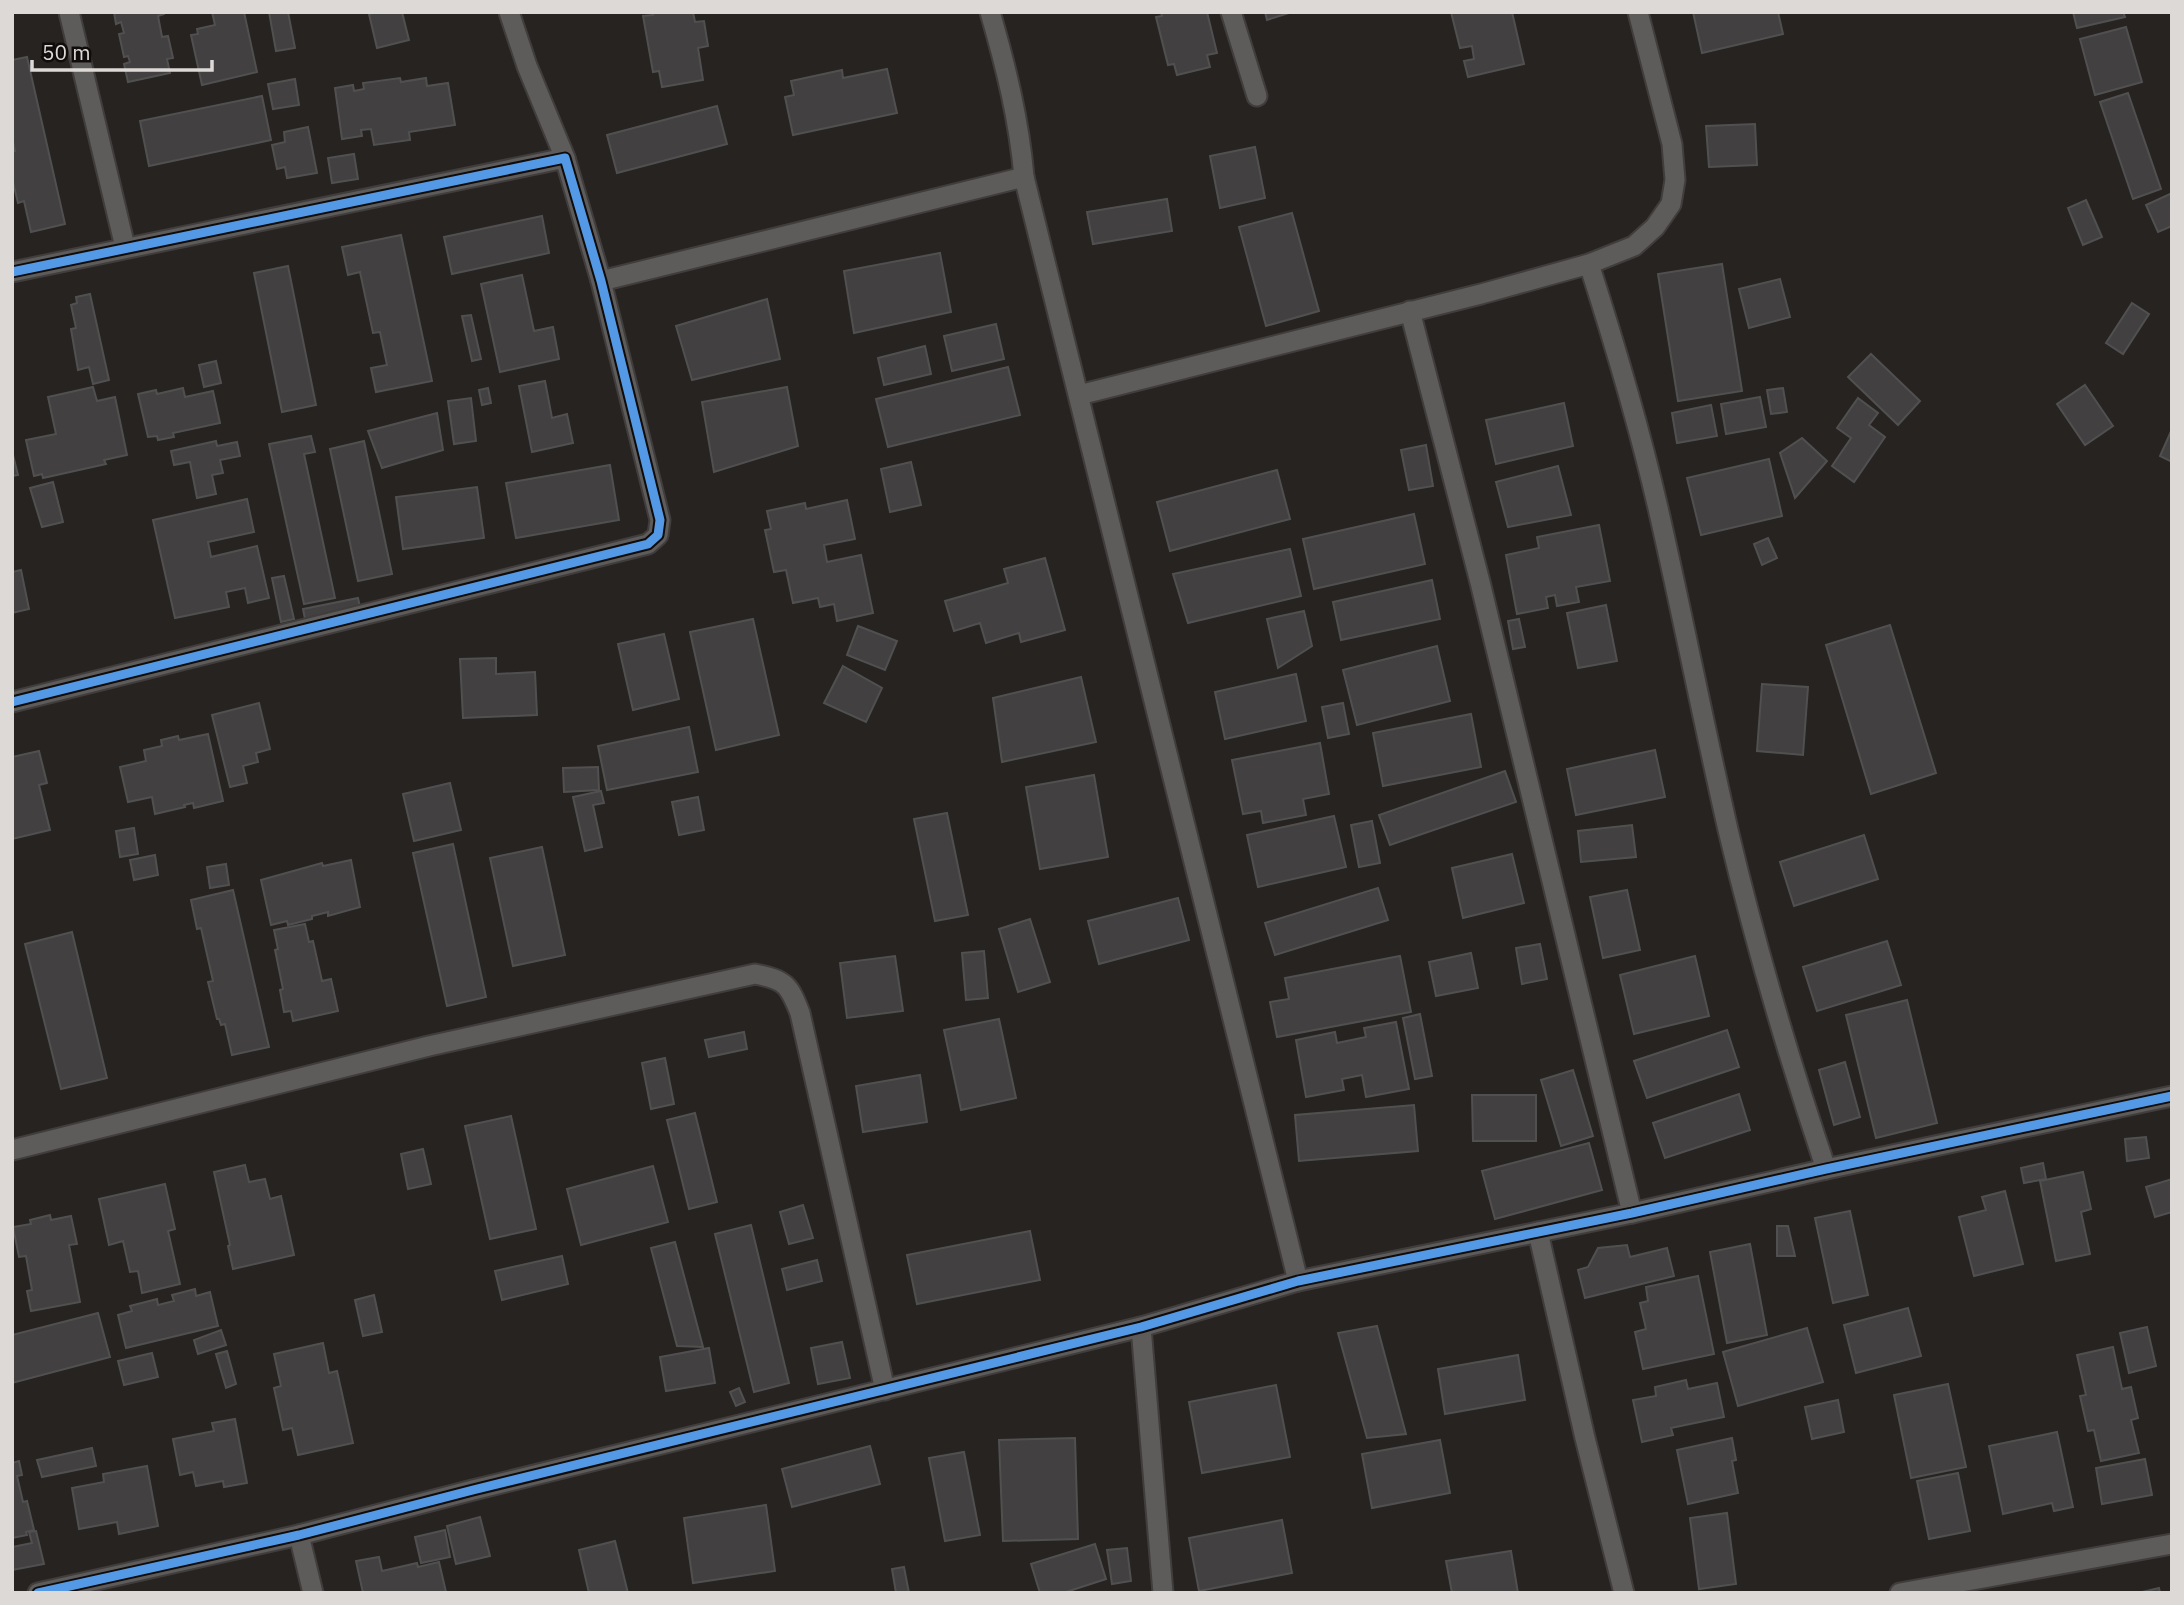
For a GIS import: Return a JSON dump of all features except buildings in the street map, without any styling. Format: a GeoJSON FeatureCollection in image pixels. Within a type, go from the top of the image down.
{"type":"FeatureCollection","features":[{"type":"Feature","properties":{"kind":"street"},"geometry":{"type":"LineString","coordinates":[[69,12],[125,247]]}},
{"type":"Feature","properties":{"kind":"street"},"geometry":{"type":"LineString","coordinates":[[12,702],[648,544],[658,535],[660,520],[601,281],[565,158],[527,66],[509,12]]}},
{"type":"Feature","properties":{"kind":"street"},"geometry":{"type":"LineString","coordinates":[[990,12],[1020,131],[1024,177],[1298,1281]]}},
{"type":"Feature","properties":{"kind":"street"},"geometry":{"type":"LineString","coordinates":[[1231,12],[1257,96]]}},
{"type":"Feature","properties":{"kind":"street"},"geometry":{"type":"LineString","coordinates":[[1079,395],[1590,264],[1634,246],[1655,227],[1671,204],[1675,180],[1672,144],[1638,12]]}},
{"type":"Feature","properties":{"kind":"street"},"geometry":{"type":"LineString","coordinates":[[12,272],[565,158]]}},
{"type":"Feature","properties":{"kind":"street"},"geometry":{"type":"LineString","coordinates":[[601,281],[1024,177]]}},
{"type":"Feature","properties":{"kind":"street"},"geometry":{"type":"LineString","coordinates":[[1590,264],[1634,413],[1658,508],[1748,908],[1786,1048],[1826,1169]]}},
{"type":"Feature","properties":{"kind":"street"},"geometry":{"type":"LineString","coordinates":[[1410,311],[1480,582],[1632,1213]]}},
{"type":"Feature","properties":{"kind":"street"},"geometry":{"type":"LineString","coordinates":[[12,1150],[429,1046],[755,975],[777,978],[791,992],[800,1013],[885,1390]]}},
{"type":"Feature","properties":{"kind":"street"},"geometry":{"type":"LineString","coordinates":[[38,1593],[299,1535],[1141,1327],[1298,1281],[1632,1213],[2172,1096]]}},
{"type":"Feature","properties":{"kind":"street"},"geometry":{"type":"LineString","coordinates":[[1538,1232],[1623,1593]]}},
{"type":"Feature","properties":{"kind":"street"},"geometry":{"type":"LineString","coordinates":[[1141,1327],[1163,1593]]}},
{"type":"Feature","properties":{"kind":"street"},"geometry":{"type":"LineString","coordinates":[[299,1535],[313,1593]]}},
{"type":"Feature","properties":{"kind":"street"},"geometry":{"type":"LineString","coordinates":[[1900,1593],[2172,1544]]}},
{"type":"Feature","properties":{"kind":"cycle path"},"geometry":{"type":"LineString","coordinates":[[12,272],[565,158],[601,281],[660,520],[658,535],[648,544],[12,702]]}},
{"type":"Feature","properties":{"kind":"cycle path"},"geometry":{"type":"LineString","coordinates":[[38,1593],[299,1535],[1141,1327],[1298,1281],[1632,1213],[2172,1096]]}}]}
